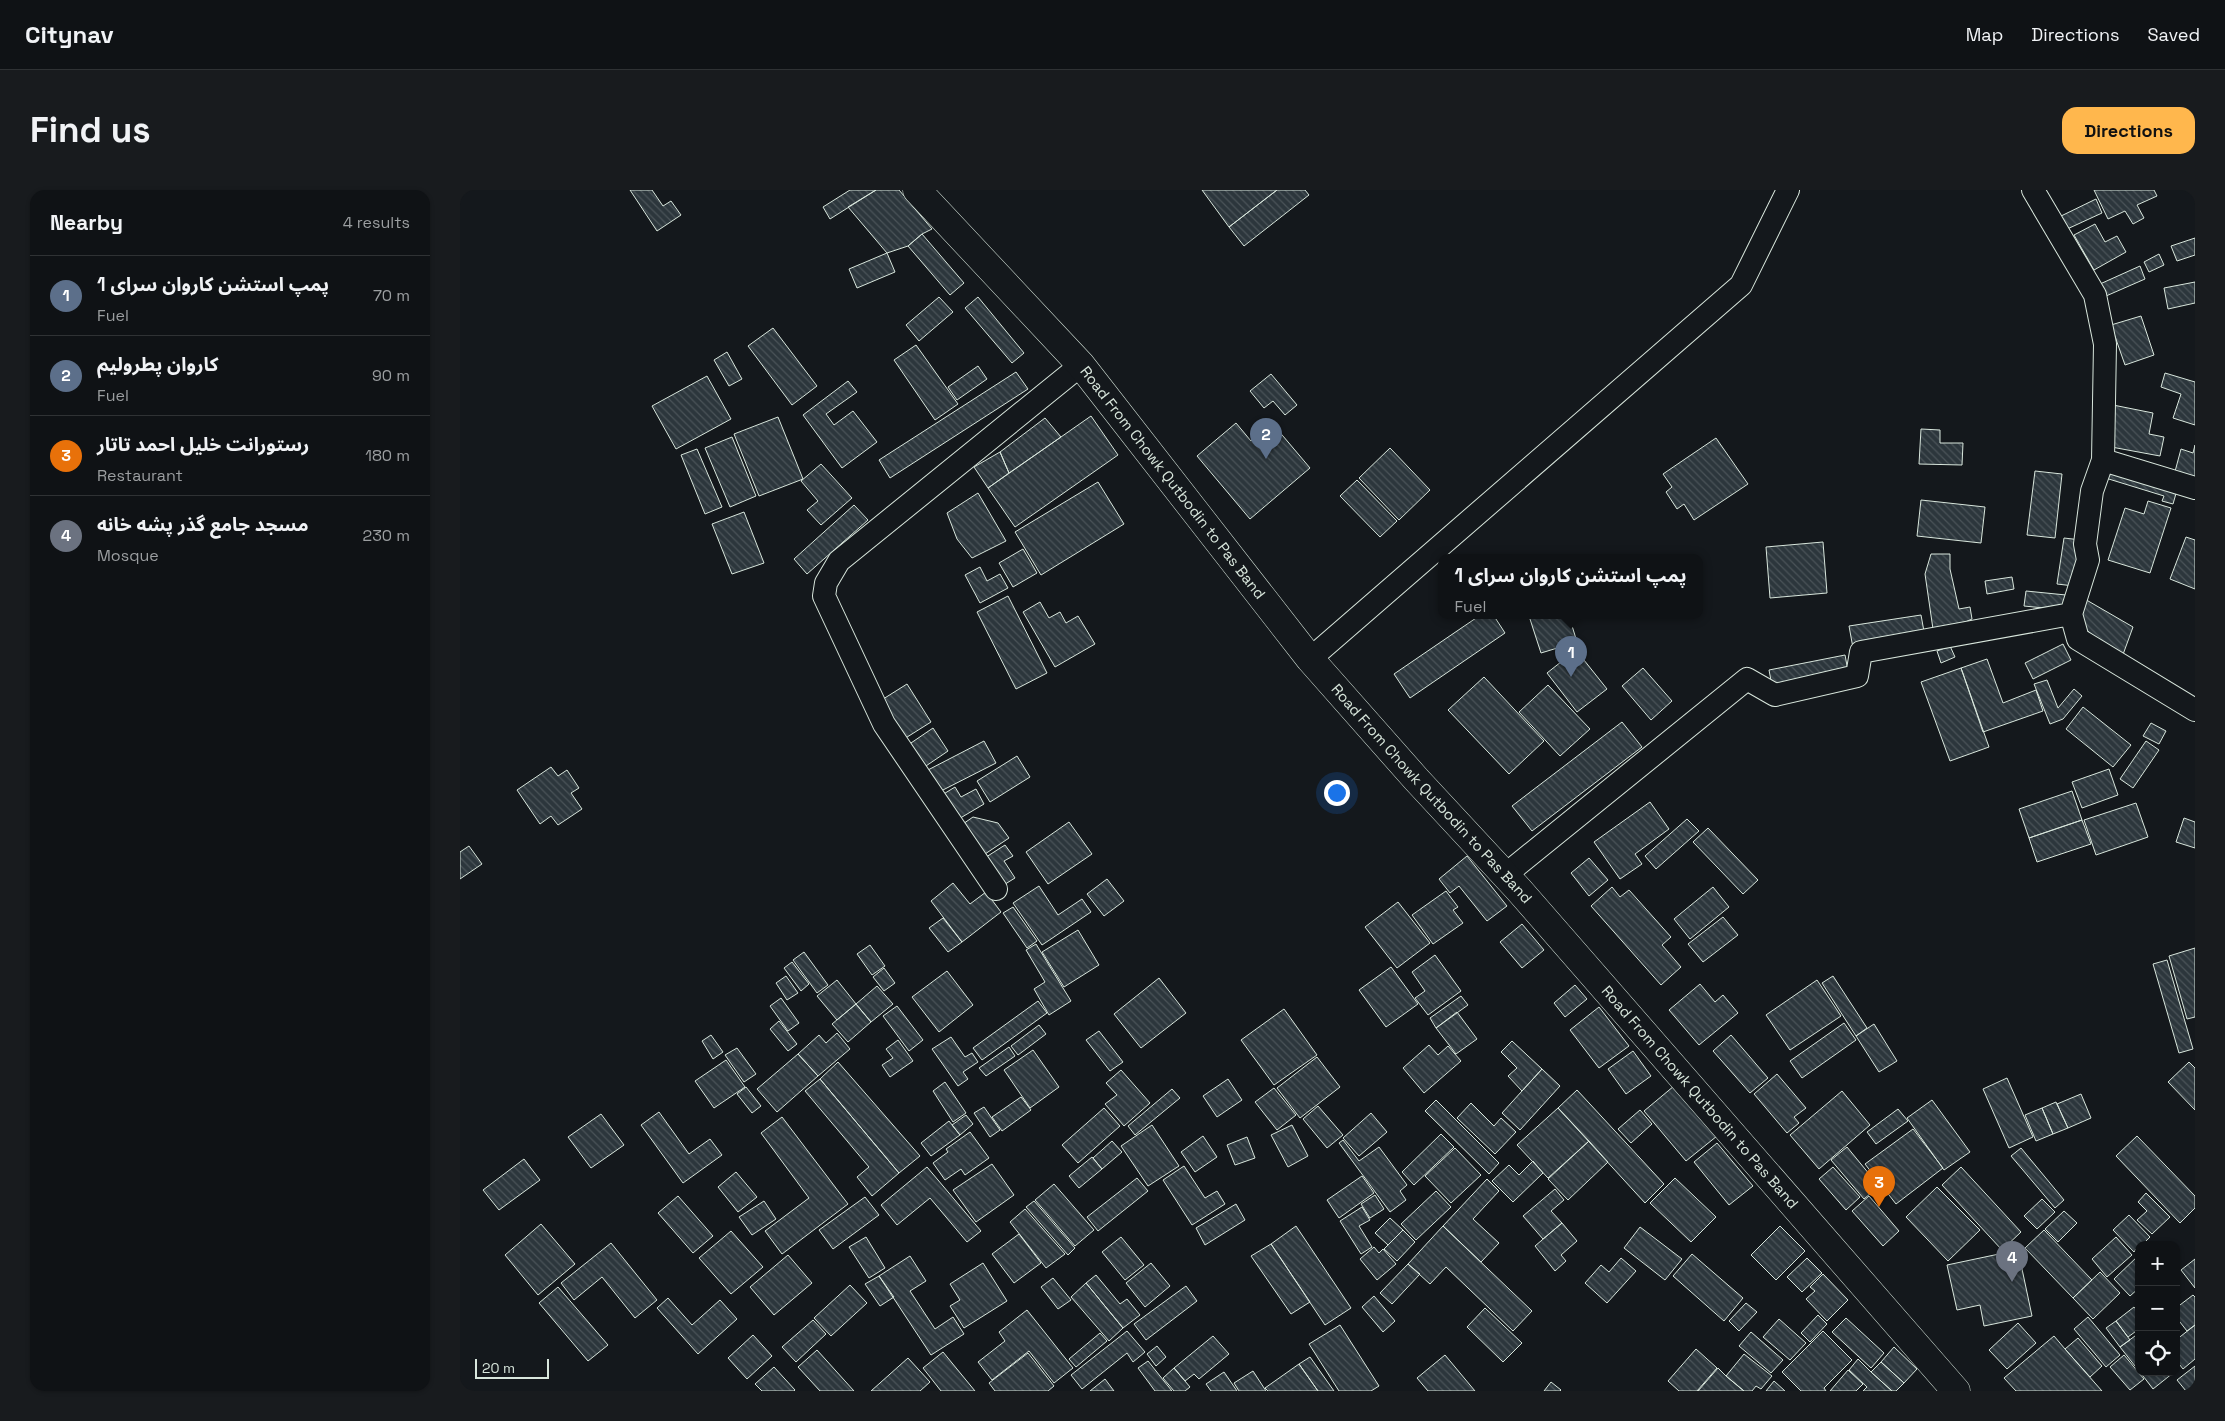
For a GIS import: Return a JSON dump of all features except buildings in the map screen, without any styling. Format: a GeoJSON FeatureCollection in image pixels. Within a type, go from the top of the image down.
{"type":"FeatureCollection","features":[{"type":"Feature","properties":{"kind":"main road","name":"Road From Chowk Qutbodin to Pas Band"},"geometry":{"type":"LineString","coordinates":[[917,190],[1080,365],[1310,659],[1416,779],[1505,875],[1956,1391]]}},
{"type":"Feature","properties":{"kind":"street"},"geometry":{"type":"LineString","coordinates":[[1310,659],[1741,285],[1788,190]]}},
{"type":"Feature","properties":{"kind":"street"},"geometry":{"type":"LineString","coordinates":[[2033,190],[2094,295],[2105,344],[2103,460],[2092,490],[2085,544],[2088,560],[2071,614],[2078,639],[2195,710]]}},
{"type":"Feature","properties":{"kind":"street"},"geometry":{"type":"LineString","coordinates":[[996,889],[884,724],[824,596],[826,583],[838,561],[1080,365]]}},
{"type":"Feature","properties":{"kind":"street"},"geometry":{"type":"LineString","coordinates":[[2103,460],[2195,488]]}},
{"type":"Feature","properties":{"kind":"street"},"geometry":{"type":"LineString","coordinates":[[1505,875],[1747,679],[1774,695],[1857,676],[1861,652],[2071,614]]}},
{"type":"Feature","properties":{"kind":"place","name":"کاروان پطرولیم"},"geometry":{"type":"Point","coordinates":[1266,459]}},
{"type":"Feature","properties":{"kind":"place","name":"پمپ استشن کاروان سرای 1"},"geometry":{"type":"Point","coordinates":[1571,677]}},
{"type":"Feature","properties":{"kind":"place","name":"رستورانت خلیل احمد تاتار"},"geometry":{"type":"Point","coordinates":[1879,1207]}},
{"type":"Feature","properties":{"kind":"place","name":"مسجد جامع گذر پشه خانه"},"geometry":{"type":"Point","coordinates":[2012,1282]}}]}
